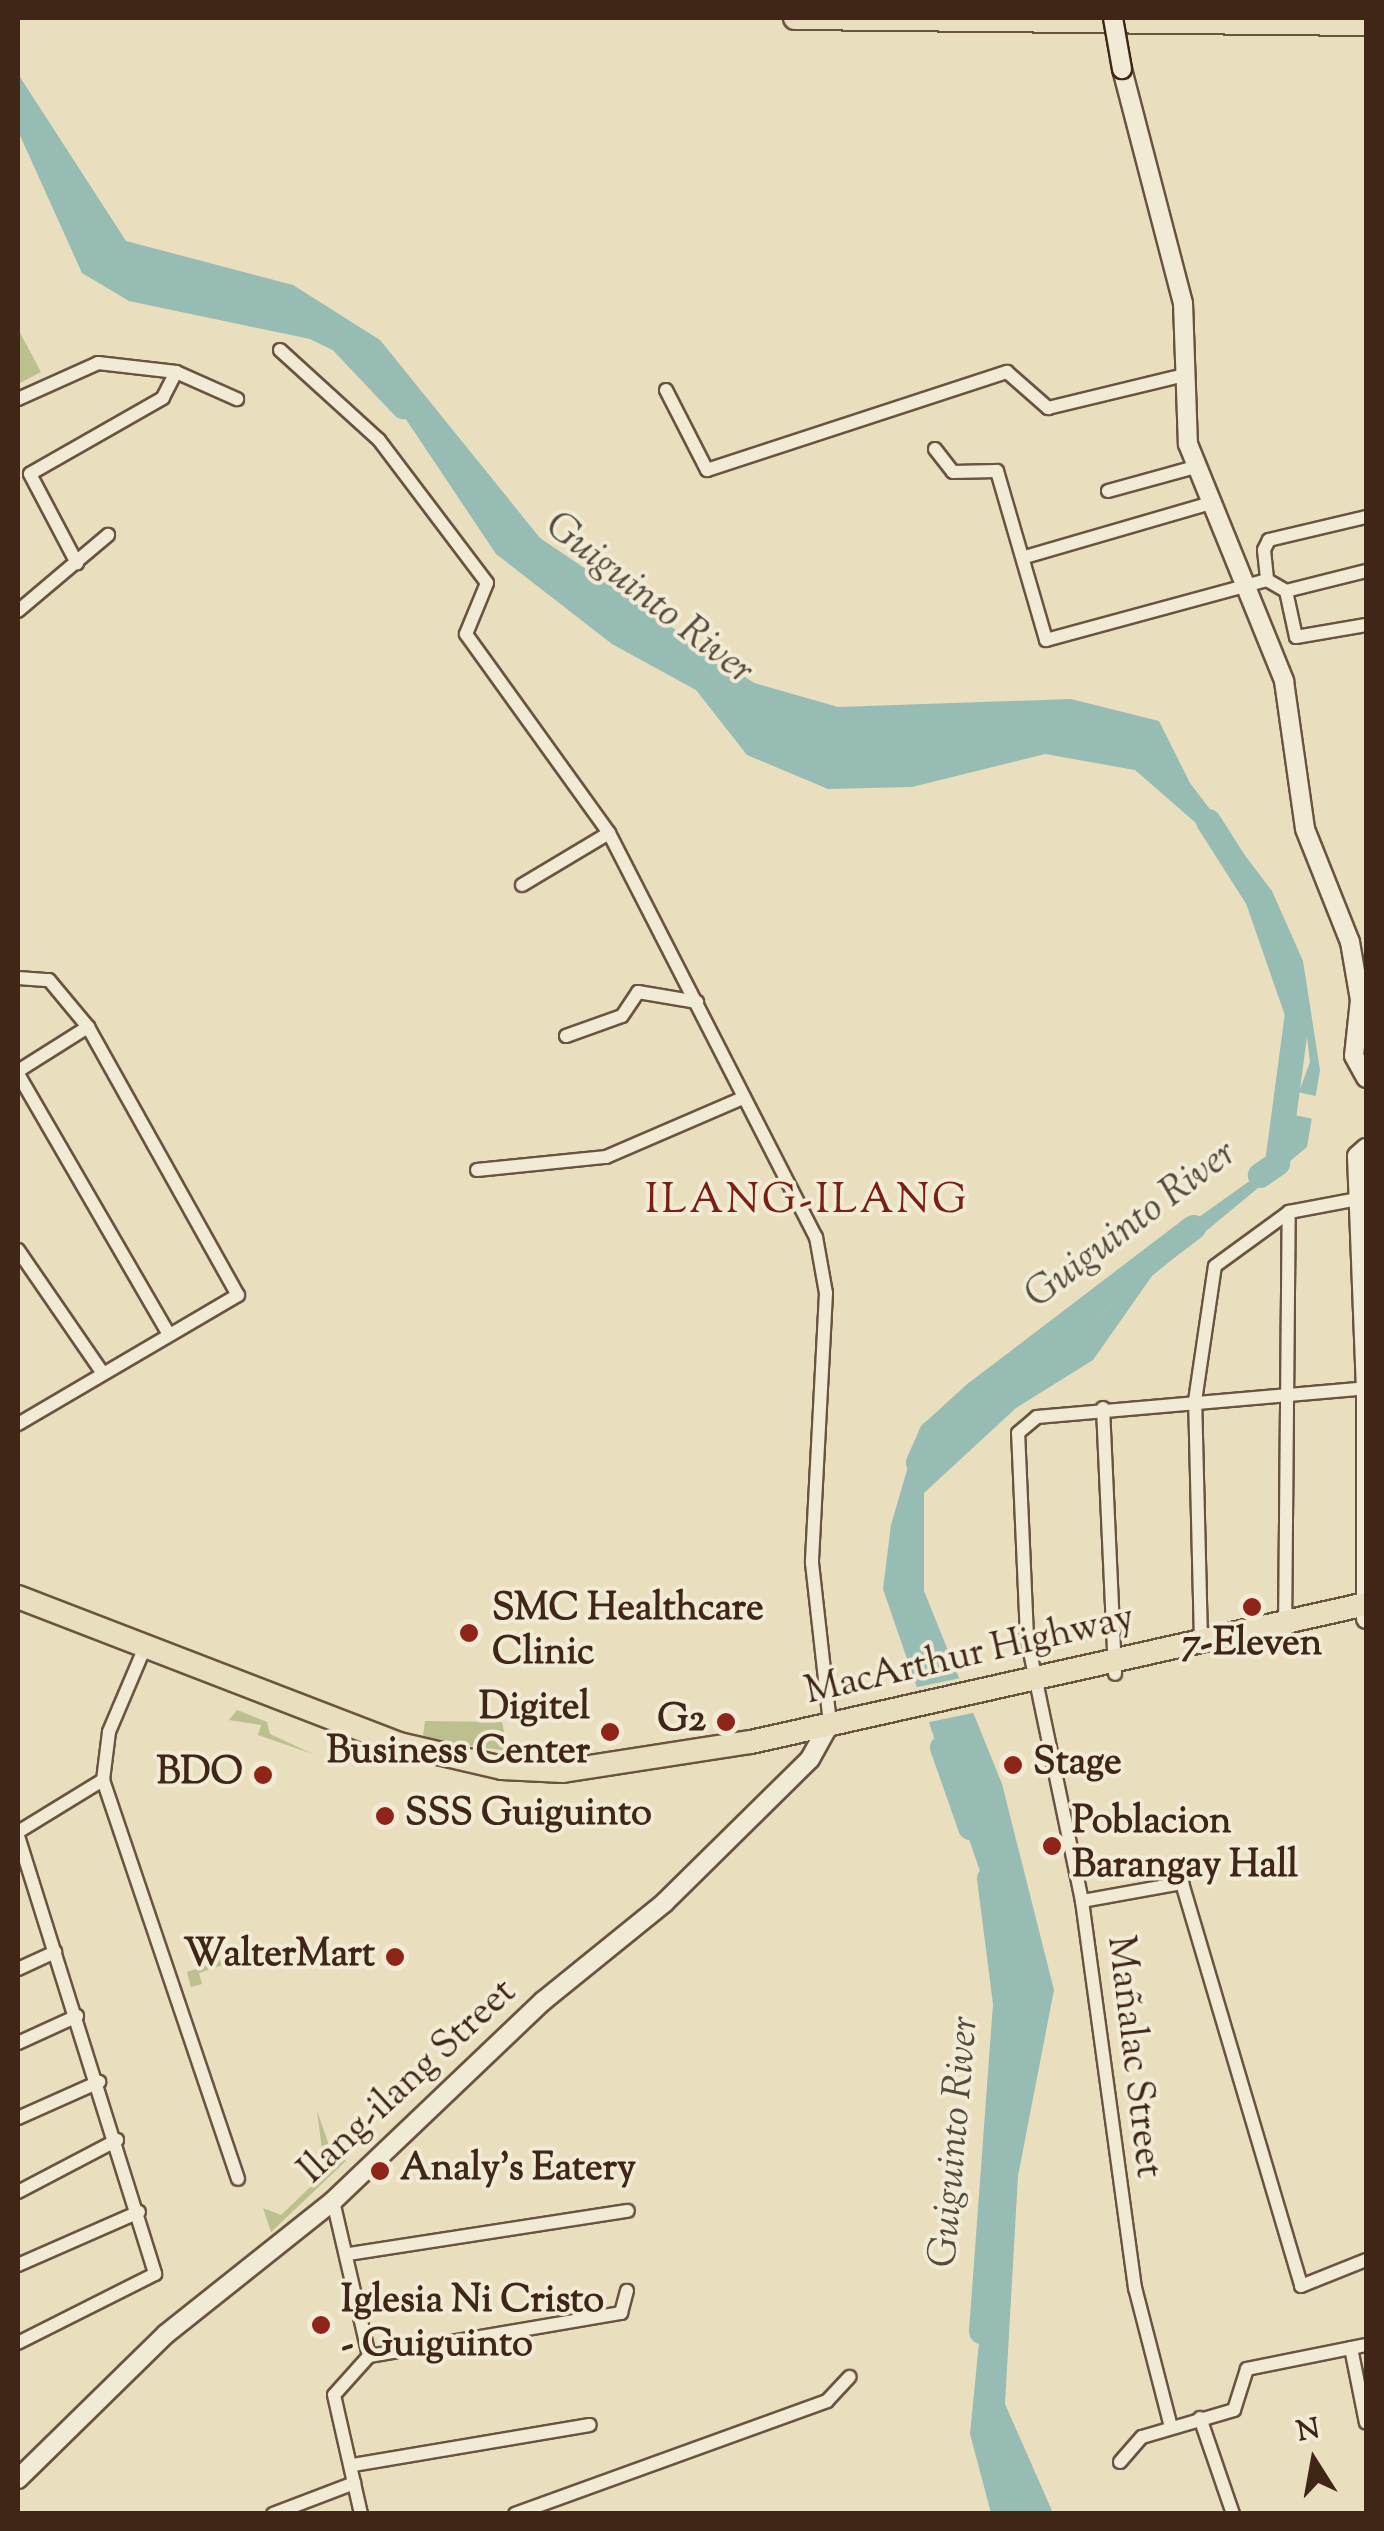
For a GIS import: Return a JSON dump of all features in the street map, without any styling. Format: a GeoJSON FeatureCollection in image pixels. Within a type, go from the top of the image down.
{"type":"FeatureCollection","features":[{"type":"Feature","properties":{"kind":"highway"},"geometry":{"type":"LineString","coordinates":[[795,18],[1366,24]]}},
{"type":"Feature","properties":{"kind":"highway","name":"MacArthur Highway"},"geometry":{"type":"LineString","coordinates":[[18,1597],[142,1653]]}},
{"type":"Feature","properties":{"kind":"highway","name":"MacArthur Highway"},"geometry":{"type":"LineString","coordinates":[[18,1612],[399,1744],[502,1768],[602,1770],[896,1717],[1366,1612]]}},
{"type":"Feature","properties":{"kind":"highway","name":"MacArthur Highway"},"geometry":{"type":"LineString","coordinates":[[1114,1668],[1201,1641],[1284,1630]]}},
{"type":"Feature","properties":{"kind":"street"},"geometry":{"type":"LineString","coordinates":[[1113,18],[1122,69],[1183,302],[1180,376],[1196,467],[1207,504],[1284,681],[1305,829],[1350,942],[1360,1000],[1354,1056],[1366,1078]]}},
{"type":"Feature","properties":{"kind":"street"},"geometry":{"type":"LineString","coordinates":[[280,350],[379,440],[487,583],[466,634],[609,833],[697,1002],[825,1267],[812,1563],[828,1731]]}},
{"type":"Feature","properties":{"kind":"street"},"geometry":{"type":"LineString","coordinates":[[18,399],[98,363],[176,372],[237,398]]}},
{"type":"Feature","properties":{"kind":"street"},"geometry":{"type":"LineString","coordinates":[[77,562],[30,474],[162,398],[176,372]]}},
{"type":"Feature","properties":{"kind":"street"},"geometry":{"type":"LineString","coordinates":[[666,390],[707,470],[1007,372],[1048,408],[1180,376]]}},
{"type":"Feature","properties":{"kind":"street"},"geometry":{"type":"LineString","coordinates":[[935,449],[952,472],[997,471],[1046,640],[1240,584],[1267,580],[1286,591],[1302,639],[1366,624]]}},
{"type":"Feature","properties":{"kind":"street"},"geometry":{"type":"LineString","coordinates":[[1108,491],[1196,467]]}},
{"type":"Feature","properties":{"kind":"street"},"geometry":{"type":"LineString","coordinates":[[1025,557],[1207,504]]}},
{"type":"Feature","properties":{"kind":"street"},"geometry":{"type":"LineString","coordinates":[[1267,580],[1269,540],[1366,517]]}},
{"type":"Feature","properties":{"kind":"street"},"geometry":{"type":"LineString","coordinates":[[20,603],[108,535]]}},
{"type":"Feature","properties":{"kind":"street"},"geometry":{"type":"LineString","coordinates":[[1286,591],[1366,571]]}},
{"type":"Feature","properties":{"kind":"street"},"geometry":{"type":"LineString","coordinates":[[522,885],[609,833]]}},
{"type":"Feature","properties":{"kind":"street"},"geometry":{"type":"LineString","coordinates":[[18,978],[49,980],[88,1027],[238,1294],[20,1417]]}},
{"type":"Feature","properties":{"kind":"street"},"geometry":{"type":"LineString","coordinates":[[566,1036],[622,1016],[638,992],[697,1002]]}},
{"type":"Feature","properties":{"kind":"street"},"geometry":{"type":"LineString","coordinates":[[88,1027],[18,1073],[168,1333]]}},
{"type":"Feature","properties":{"kind":"street"},"geometry":{"type":"LineString","coordinates":[[476,1170],[606,1158],[742,1098]]}},
{"type":"Feature","properties":{"kind":"street"},"geometry":{"type":"LineString","coordinates":[[1366,1148],[1358,1156],[1366,1388],[1366,1612]]}},
{"type":"Feature","properties":{"kind":"street"},"geometry":{"type":"LineString","coordinates":[[1201,1641],[1196,1401],[1214,1266],[1289,1212],[1358,1200]]}},
{"type":"Feature","properties":{"kind":"street"},"geometry":{"type":"LineString","coordinates":[[1284,1630],[1282,1395],[1289,1212]]}},
{"type":"Feature","properties":{"kind":"street"},"geometry":{"type":"LineString","coordinates":[[18,1250],[102,1372]]}},
{"type":"Feature","properties":{"kind":"street","name":"Mañalac Street"},"geometry":{"type":"LineString","coordinates":[[1171,2427],[1114,2164],[1082,1901],[1028,1689],[1018,1571],[1018,1434],[1037,1416],[1366,1388]]}},
{"type":"Feature","properties":{"kind":"street"},"geometry":{"type":"LineString","coordinates":[[1102,1408],[1114,1668]]}},
{"type":"Feature","properties":{"kind":"street"},"geometry":{"type":"LineString","coordinates":[[142,1653],[109,1732],[103,1780],[238,2179]]}},
{"type":"Feature","properties":{"kind":"street","name":"Ilang-ilang Street"},"geometry":{"type":"LineString","coordinates":[[18,2479],[166,2334],[333,2201],[542,2001],[664,1903],[828,1731]]}},
{"type":"Feature","properties":{"kind":"street"},"geometry":{"type":"LineString","coordinates":[[18,2343],[150,2280],[138,2212],[117,2140],[77,2016],[24,1880],[18,1834],[103,1780]]}},
{"type":"Feature","properties":{"kind":"street"},"geometry":{"type":"LineString","coordinates":[[1082,1901],[1182,1883],[1301,2286],[1366,2260]]}},
{"type":"Feature","properties":{"kind":"street"},"geometry":{"type":"LineString","coordinates":[[18,1969],[54,1952]]}},
{"type":"Feature","properties":{"kind":"street"},"geometry":{"type":"LineString","coordinates":[[18,2043],[77,2016]]}},
{"type":"Feature","properties":{"kind":"street"},"geometry":{"type":"LineString","coordinates":[[18,2118],[99,2082]]}},
{"type":"Feature","properties":{"kind":"street"},"geometry":{"type":"LineString","coordinates":[[18,2192],[117,2140]]}},
{"type":"Feature","properties":{"kind":"street"},"geometry":{"type":"LineString","coordinates":[[333,2201],[349,2254],[369,2356]]}},
{"type":"Feature","properties":{"kind":"street"},"geometry":{"type":"LineString","coordinates":[[349,2254],[628,2211]]}},
{"type":"Feature","properties":{"kind":"street"},"geometry":{"type":"LineString","coordinates":[[18,2265],[138,2212]]}},
{"type":"Feature","properties":{"kind":"street"},"geometry":{"type":"LineString","coordinates":[[361,2514],[353,2465],[334,2395],[369,2356],[621,2313],[627,2291]]}},
{"type":"Feature","properties":{"kind":"street"},"geometry":{"type":"LineString","coordinates":[[1120,2462],[1142,2436],[1234,2410],[1247,2369],[1366,2345]]}},
{"type":"Feature","properties":{"kind":"street"},"geometry":{"type":"LineString","coordinates":[[1351,2348],[1366,2423]]}},
{"type":"Feature","properties":{"kind":"street"},"geometry":{"type":"LineString","coordinates":[[515,2514],[827,2401],[850,2377]]}},
{"type":"Feature","properties":{"kind":"street"},"geometry":{"type":"LineString","coordinates":[[1200,2418],[1233,2514]]}},
{"type":"Feature","properties":{"kind":"street"},"geometry":{"type":"LineString","coordinates":[[353,2465],[590,2425]]}},
{"type":"Feature","properties":{"kind":"street"},"geometry":{"type":"LineString","coordinates":[[273,2514],[354,2483]]}},
{"type":"Feature","properties":{"kind":"green space"},"geometry":{"type":"Polygon","coordinates":[[[18,329],[41,372],[18,384],[18,329]]]}},
{"type":"Feature","properties":{"kind":"green space"},"geometry":{"type":"Polygon","coordinates":[[[237,1710],[267,1722],[270,1734],[313,1754],[258,1735],[261,1725],[229,1720],[237,1710]]]}},
{"type":"Feature","properties":{"kind":"green space"},"geometry":{"type":"Polygon","coordinates":[[[425,1721],[502,1722],[508,1751],[436,1741],[423,1736],[425,1721]]]}},
{"type":"Feature","properties":{"kind":"green space"},"geometry":{"type":"Polygon","coordinates":[[[265,1945],[270,1962],[263,1952],[199,1973],[202,1984],[191,1987],[187,1972],[265,1945]]]}},
{"type":"Feature","properties":{"kind":"green space"},"geometry":{"type":"Polygon","coordinates":[[[317,2111],[330,2148],[346,2161],[271,2232],[263,2208],[281,2215],[325,2173],[317,2111]]]}},
{"type":"Feature","properties":{"kind":"water"},"geometry":{"type":"Polygon","coordinates":[[[18,74],[126,241],[293,285],[380,340],[540,538],[754,683],[838,707],[1071,699],[1159,721],[1190,783],[1272,891],[1303,961],[1320,1070],[1307,1147],[1152,1276],[1093,1360],[1016,1408],[924,1493],[924,1591],[1002,1784],[1054,1990],[1018,2176],[1005,2404],[1053,2513],[991,2513],[970,2434],[1011,2017],[992,1906],[883,1589],[891,1525],[914,1446],[1111,1306],[1185,1227],[1272,1165],[1310,1062],[1302,996],[1227,850],[1135,770],[1045,754],[912,787],[828,789],[747,755],[696,690],[612,644],[496,554],[373,370],[310,339],[129,301],[82,273],[18,131],[18,74]]]}},
{"type":"Feature","properties":{"kind":"pier"},"geometry":{"type":"Polygon","coordinates":[[[1297,1092],[1321,1097],[1317,1120],[1292,1114],[1297,1092]]]}},
{"type":"Feature","properties":{"kind":"pier"},"geometry":{"type":"Polygon","coordinates":[[[970,1676],[982,1711],[925,1723],[913,1688],[970,1676]]]}},
{"type":"Feature","properties":{"kind":"waterway","name":"Guiguinto River"},"geometry":{"type":"LineString","coordinates":[[344,344],[403,406]]}},
{"type":"Feature","properties":{"kind":"waterway","name":"Guiguinto River"},"geometry":{"type":"LineString","coordinates":[[1208,821],[1257,898],[1297,1013],[1277,1163],[1260,1175]]}},
{"type":"Feature","properties":{"kind":"waterway","name":"Guiguinto River"},"geometry":{"type":"LineString","coordinates":[[918,1462],[931,1433],[975,1393],[1193,1227]]}},
{"type":"Feature","properties":{"kind":"waterway","name":"Guiguinto River"},"geometry":{"type":"LineString","coordinates":[[942,1747],[970,1827]]}},
{"type":"Feature","properties":{"kind":"waterway","name":"Guiguinto River"},"geometry":{"type":"LineString","coordinates":[[981,2331],[1005,2003],[989,1878]]}},
{"type":"Feature","properties":{"kind":"place","name":"7-Eleven"},"geometry":{"type":"Point","coordinates":[1252,1607]}},
{"type":"Feature","properties":{"kind":"place","name":"SMC Healthcare Clinic"},"geometry":{"type":"Point","coordinates":[469,1633]}},
{"type":"Feature","properties":{"kind":"place","name":"G2"},"geometry":{"type":"Point","coordinates":[726,1722]}},
{"type":"Feature","properties":{"kind":"place","name":"Digitel Business Center"},"geometry":{"type":"Point","coordinates":[610,1732]}},
{"type":"Feature","properties":{"kind":"place","name":"Stage"},"geometry":{"type":"Point","coordinates":[1013,1765]}},
{"type":"Feature","properties":{"kind":"place","name":"BDO"},"geometry":{"type":"Point","coordinates":[263,1775]}},
{"type":"Feature","properties":{"kind":"place","name":"SSS Guiguinto"},"geometry":{"type":"Point","coordinates":[385,1816]}},
{"type":"Feature","properties":{"kind":"place","name":"Poblacion Barangay Hall"},"geometry":{"type":"Point","coordinates":[1052,1846]}},
{"type":"Feature","properties":{"kind":"place","name":"WalterMart"},"geometry":{"type":"Point","coordinates":[395,1957]}},
{"type":"Feature","properties":{"kind":"place","name":"Analy's Eatery"},"geometry":{"type":"Point","coordinates":[380,2171]}},
{"type":"Feature","properties":{"kind":"place","name":"Iglesia Ni Cristo - Guiguinto"},"geometry":{"type":"Point","coordinates":[321,2325]}},
{"type":"Feature","properties":{"kind":"district","name":"ILANG-ILANG"},"geometry":{"type":"Point","coordinates":[807,1202]}}]}
